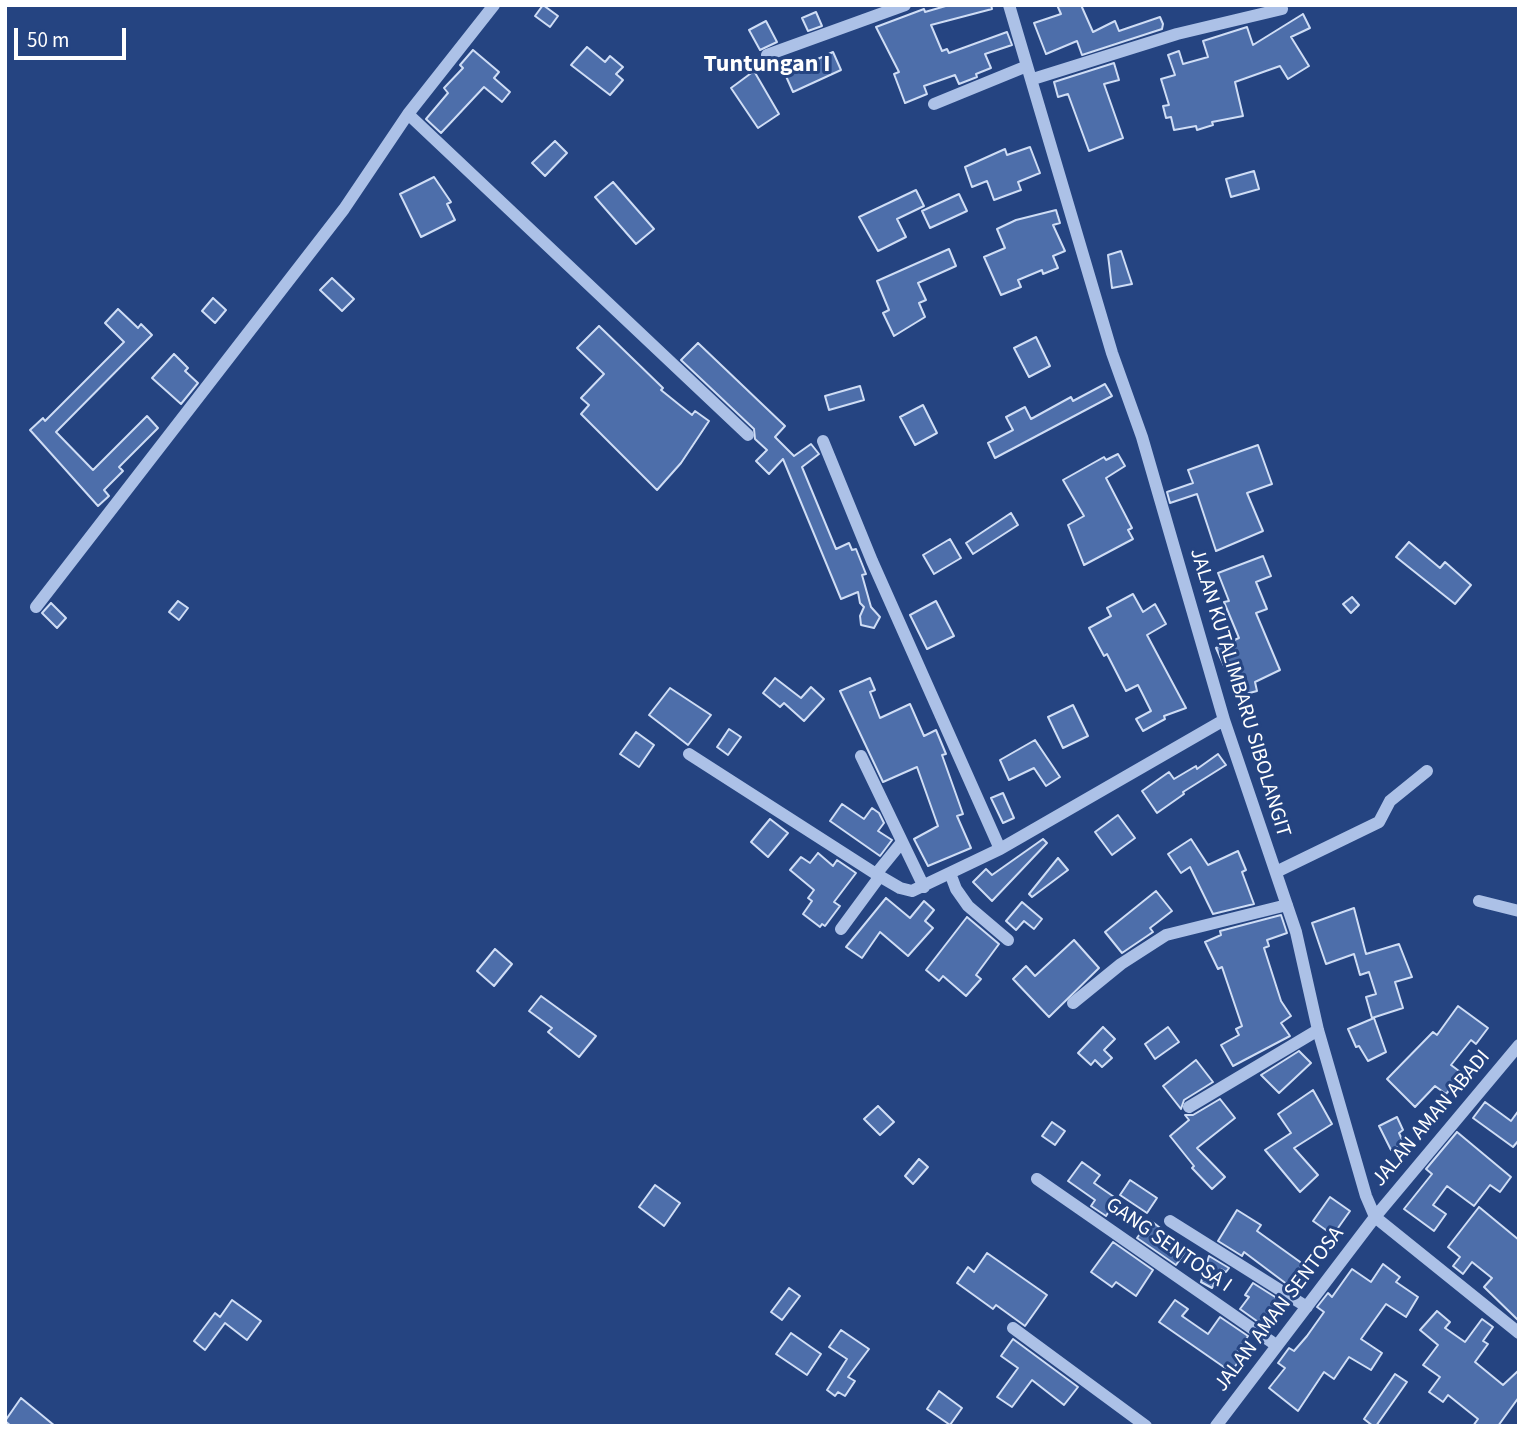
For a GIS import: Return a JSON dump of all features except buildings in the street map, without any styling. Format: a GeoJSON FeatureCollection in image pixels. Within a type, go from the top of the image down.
{"type":"FeatureCollection","features":[{"type":"Feature","properties":{"kind":"street"},"geometry":{"type":"LineString","coordinates":[[36,607],[344,209],[408,114],[494,5]]}},
{"type":"Feature","properties":{"kind":"street"},"geometry":{"type":"LineString","coordinates":[[767,55],[905,5]]}},
{"type":"Feature","properties":{"kind":"street","name":"JALAN KUTALIMBARU SIBOLANGIT"},"geometry":{"type":"LineString","coordinates":[[1009,5],[1112,353],[1142,437],[1224,720],[1287,905],[1318,1030],[1366,1196],[1375,1217]]}},
{"type":"Feature","properties":{"kind":"street"},"geometry":{"type":"LineString","coordinates":[[1033,79],[1177,34],[1282,9]]}},
{"type":"Feature","properties":{"kind":"street"},"geometry":{"type":"LineString","coordinates":[[934,104],[1027,66]]}},
{"type":"Feature","properties":{"kind":"street"},"geometry":{"type":"LineString","coordinates":[[408,114],[748,435]]}},
{"type":"Feature","properties":{"kind":"street"},"geometry":{"type":"LineString","coordinates":[[823,441],[872,561],[1000,849]]}},
{"type":"Feature","properties":{"kind":"street"},"geometry":{"type":"LineString","coordinates":[[689,754],[878,875],[900,888],[912,891],[1000,849],[1224,720]]}},
{"type":"Feature","properties":{"kind":"street"},"geometry":{"type":"LineString","coordinates":[[861,756],[924,887]]}},
{"type":"Feature","properties":{"kind":"street"},"geometry":{"type":"LineString","coordinates":[[1276,872],[1378,822],[1390,801],[1427,771]]}},
{"type":"Feature","properties":{"kind":"street"},"geometry":{"type":"LineString","coordinates":[[841,929],[902,842]]}},
{"type":"Feature","properties":{"kind":"street"},"geometry":{"type":"LineString","coordinates":[[950,873],[968,906],[1008,940]]}},
{"type":"Feature","properties":{"kind":"street"},"geometry":{"type":"LineString","coordinates":[[1479,901],[1519,911]]}},
{"type":"Feature","properties":{"kind":"street"},"geometry":{"type":"LineString","coordinates":[[1073,1003],[1121,964],[1166,934],[1287,905]]}},
{"type":"Feature","properties":{"kind":"street"},"geometry":{"type":"LineString","coordinates":[[1189,1107],[1318,1030]]}},
{"type":"Feature","properties":{"kind":"street","name":"JALAN AMAN ABADI"},"geometry":{"type":"LineString","coordinates":[[1375,1217],[1519,1045]]}},
{"type":"Feature","properties":{"kind":"street","name":"GANG SENTOSA I"},"geometry":{"type":"LineString","coordinates":[[1037,1179],[1276,1345]]}},
{"type":"Feature","properties":{"kind":"street"},"geometry":{"type":"LineString","coordinates":[[1375,1217],[1519,1333]]}},
{"type":"Feature","properties":{"kind":"street","name":"JALAN AMAN SENTOSA"},"geometry":{"type":"LineString","coordinates":[[1216,1426],[1375,1217]]}},
{"type":"Feature","properties":{"kind":"street"},"geometry":{"type":"LineString","coordinates":[[1170,1221],[1307,1307]]}},
{"type":"Feature","properties":{"kind":"street"},"geometry":{"type":"LineString","coordinates":[[1013,1328],[1146,1426]]}},
{"type":"Feature","properties":{"kind":"district","name":"Tuntungan I"},"geometry":{"type":"Point","coordinates":[767,66]}}]}
